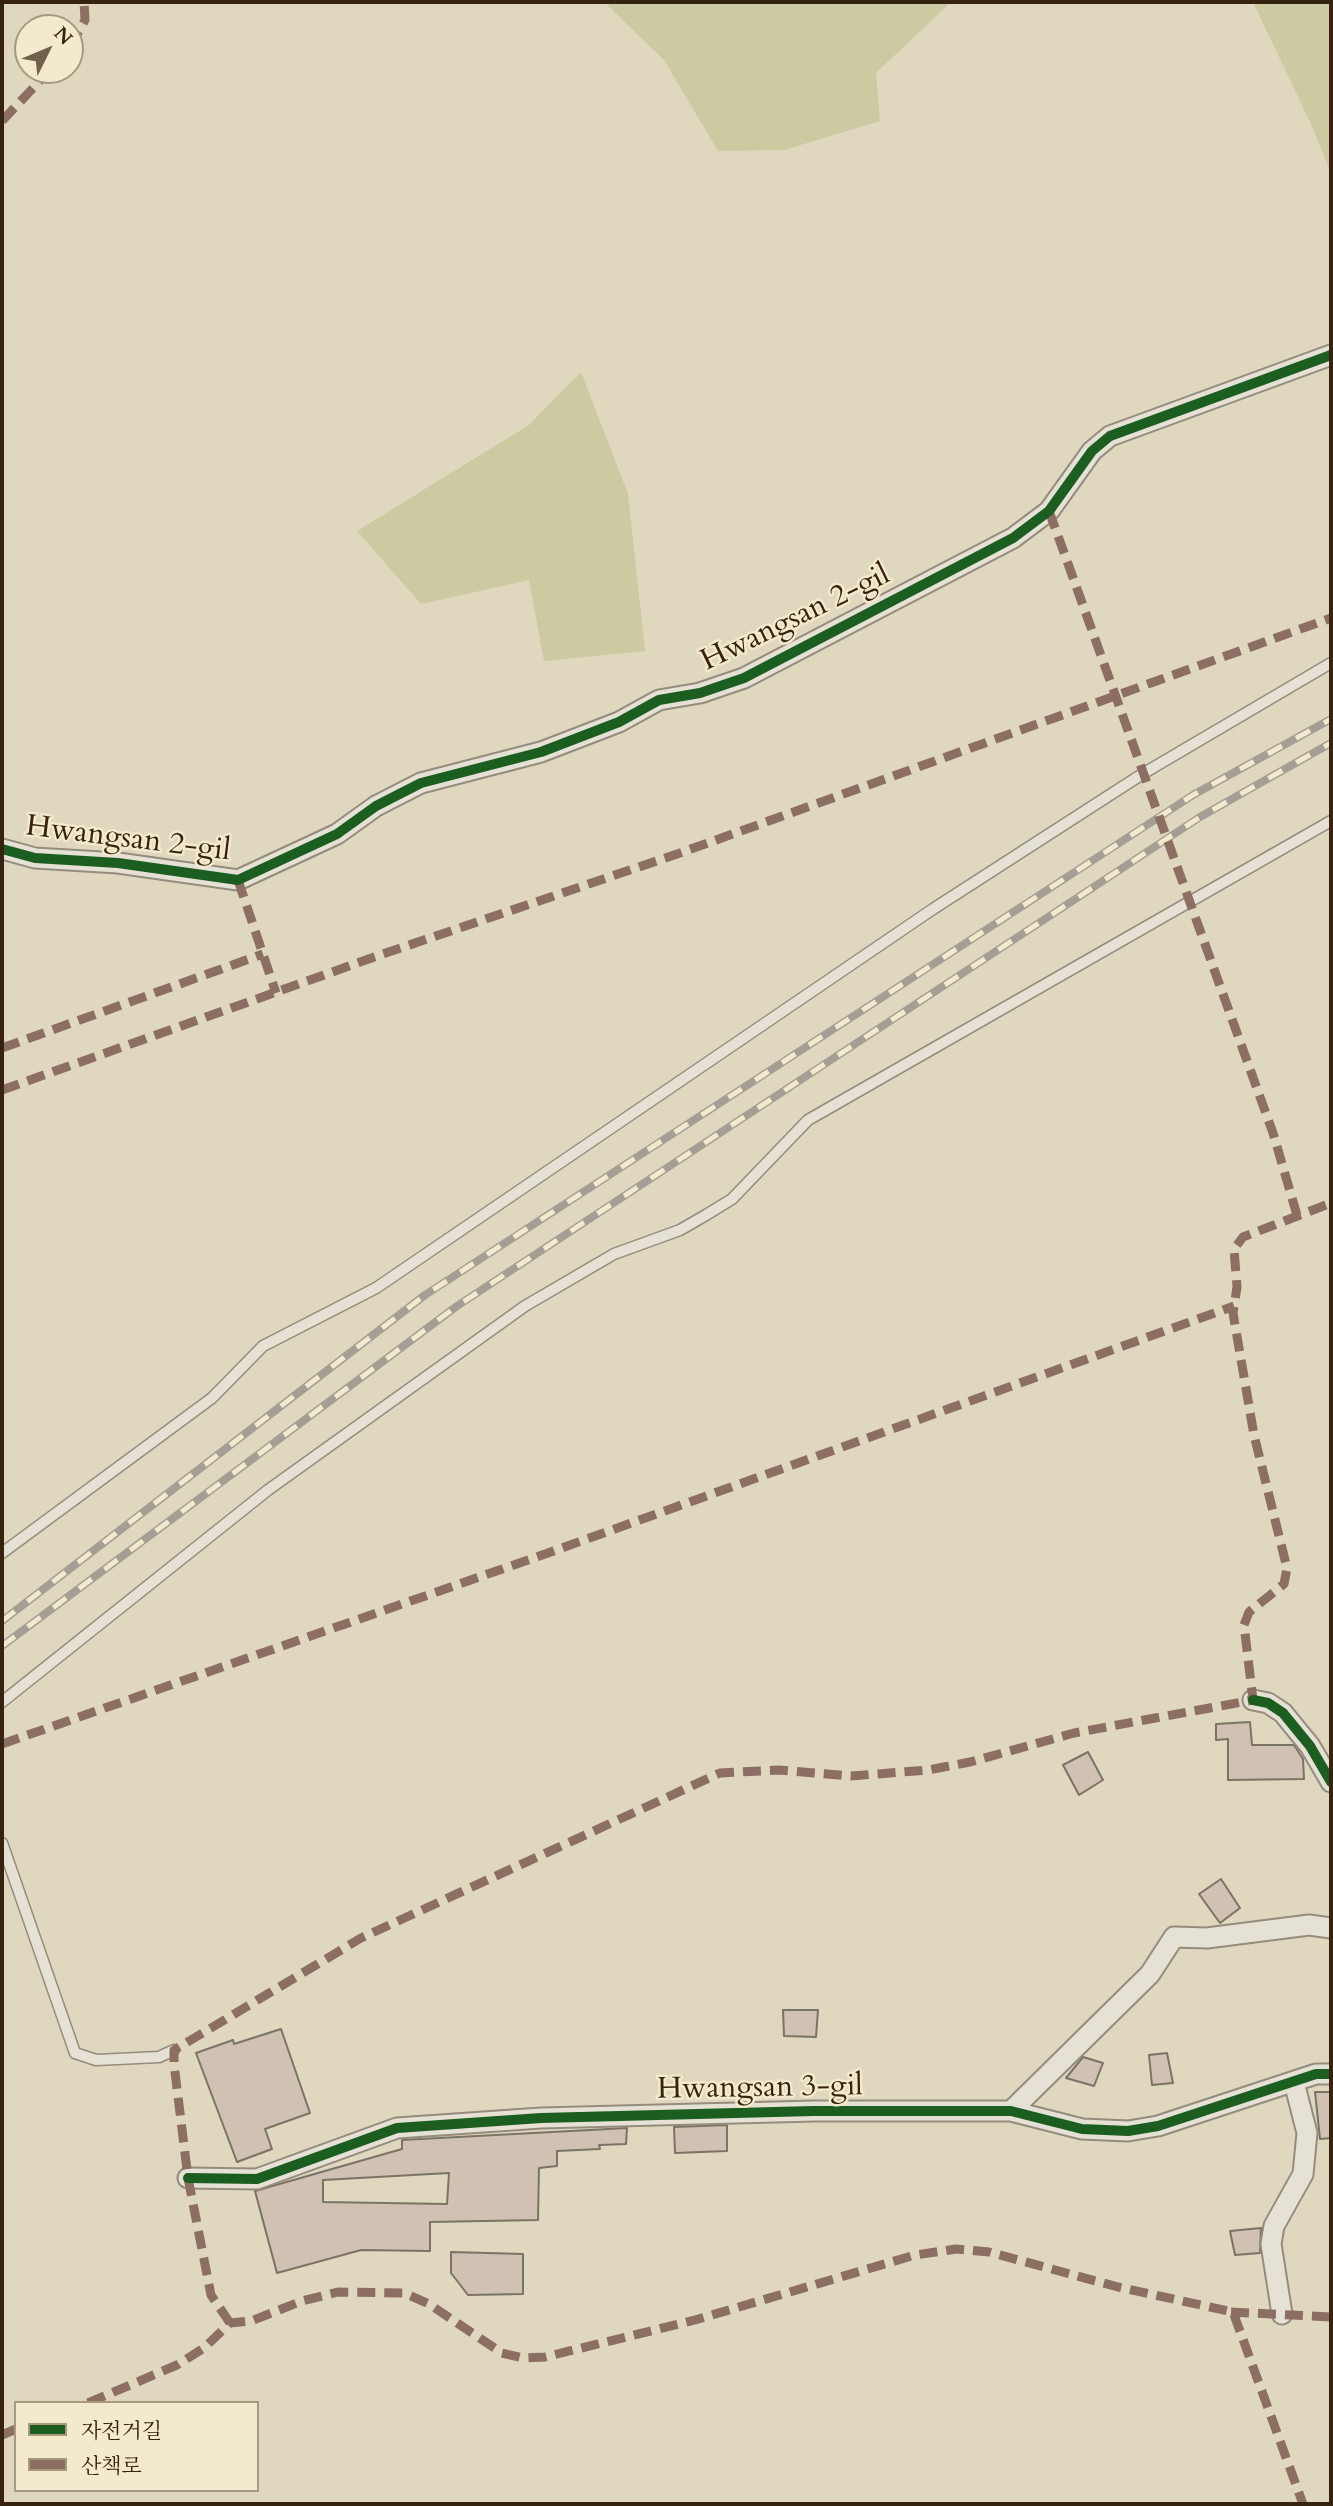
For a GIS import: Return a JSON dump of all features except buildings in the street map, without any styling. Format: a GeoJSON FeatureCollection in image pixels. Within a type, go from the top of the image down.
{"type":"FeatureCollection","features":[{"type":"Feature","properties":{"kind":"street","name":"Hwangsan 2-gil"},"geometry":{"type":"LineString","coordinates":[[2,849],[35,858],[118,863],[238,880],[337,834],[376,806],[421,783],[541,752],[619,722],[659,701],[700,693],[744,678],[1013,538],[1049,511],[1092,452],[1110,436],[1331,355]]}},
{"type":"Feature","properties":{"kind":"street"},"geometry":{"type":"LineString","coordinates":[[1254,1700],[1268,1703],[1283,1713],[1310,1746],[1331,1782]]}},
{"type":"Feature","properties":{"kind":"street"},"geometry":{"type":"LineString","coordinates":[[1011,2111],[1150,1974],[1174,1937],[1207,1938],[1297,1926],[1331,1928]]}},
{"type":"Feature","properties":{"kind":"street","name":"Hwangsan 3-gil"},"geometry":{"type":"LineString","coordinates":[[188,2178],[257,2179],[397,2128],[541,2118],[814,2111],[1011,2111],[1082,2129],[1128,2131],[1158,2126],[1315,2074],[1331,2074]]}},
{"type":"Feature","properties":{"kind":"street"},"geometry":{"type":"LineString","coordinates":[[1282,2314],[1271,2244],[1275,2226],[1303,2174],[1307,2133],[1294,2082]]}},
{"type":"Feature","properties":{"kind":"lane"},"geometry":{"type":"LineString","coordinates":[[2,1553],[212,1398],[263,1346],[376,1288],[933,909],[1144,773],[1331,663]]}},
{"type":"Feature","properties":{"kind":"lane"},"geometry":{"type":"LineString","coordinates":[[2,1702],[268,1490],[525,1306],[614,1254],[680,1230],[706,1215],[732,1199],[808,1120],[1331,821]]}},
{"type":"Feature","properties":{"kind":"lane"},"geometry":{"type":"LineString","coordinates":[[2,1843],[75,2053],[96,2060],[159,2057],[174,2050]]}},
{"type":"Feature","properties":{"kind":"shaded area"},"geometry":{"type":"Polygon","coordinates":[[[604,2],[951,2],[876,73],[880,121],[784,150],[718,151],[664,60],[604,2]]]}},
{"type":"Feature","properties":{"kind":"shaded area"},"geometry":{"type":"Polygon","coordinates":[[[1253,2],[1331,2],[1331,173],[1311,124],[1253,2]]]}},
{"type":"Feature","properties":{"kind":"shaded area"},"geometry":{"type":"Polygon","coordinates":[[[581,372],[628,494],[645,651],[544,661],[529,580],[421,604],[357,531],[529,425],[581,372]]]}},
{"type":"Feature","properties":{"kind":"railway"},"geometry":{"type":"LineString","coordinates":[[2,1621],[425,1295],[1193,795],[1331,719]]}},
{"type":"Feature","properties":{"kind":"railway"},"geometry":{"type":"LineString","coordinates":[[2,1646],[457,1306],[1200,817],[1331,743]]}},
{"type":"Feature","properties":{"kind":"marked path"},"geometry":{"type":"LineString","coordinates":[[84,2],[84,22]]}},
{"type":"Feature","properties":{"kind":"marked path"},"geometry":{"type":"LineString","coordinates":[[2,121],[37,84]]}},
{"type":"Feature","properties":{"kind":"marked path"},"geometry":{"type":"LineString","coordinates":[[1049,511],[1273,1133],[1297,1215]]}},
{"type":"Feature","properties":{"kind":"marked path"},"geometry":{"type":"LineString","coordinates":[[2,1090],[377,956],[680,853],[1331,618]]}},
{"type":"Feature","properties":{"kind":"marked path"},"geometry":{"type":"LineString","coordinates":[[238,880],[276,993]]}},
{"type":"Feature","properties":{"kind":"marked path"},"geometry":{"type":"LineString","coordinates":[[2,1048],[263,954]]}},
{"type":"Feature","properties":{"kind":"marked path"},"geometry":{"type":"LineString","coordinates":[[230,2323],[211,2295],[188,2178],[174,2050],[361,1938],[720,1773],[779,1770],[851,1776],[928,1770],[970,1762],[1074,1733],[1253,1700],[1244,1625],[1249,1612],[1284,1584],[1287,1568],[1254,1435],[1233,1313],[1237,1287],[1234,1249],[1243,1237],[1331,1203]]}},
{"type":"Feature","properties":{"kind":"marked path"},"geometry":{"type":"LineString","coordinates":[[2,1744],[548,1553],[1234,1306]]}},
{"type":"Feature","properties":{"kind":"marked path"},"geometry":{"type":"LineString","coordinates":[[93,2401],[177,2365],[204,2348],[230,2323],[251,2321],[302,2301],[338,2292],[404,2293],[429,2304],[502,2353],[523,2358],[545,2357],[695,2320],[915,2255],[956,2249],[989,2252],[1118,2287],[1233,2312],[1303,2504]]}},
{"type":"Feature","properties":{"kind":"marked path"},"geometry":{"type":"LineString","coordinates":[[1231,2312],[1331,2317]]}},
{"type":"Feature","properties":{"kind":"marked path"},"geometry":{"type":"LineString","coordinates":[[2,2435],[14,2430]]}},
{"type":"Feature","properties":{"kind":"cycle path"},"geometry":{"type":"LineString","coordinates":[[2,849],[35,858],[118,863],[238,880],[337,834],[376,806],[421,783],[541,752],[619,722],[659,700],[700,693],[744,678],[1013,538],[1049,511],[1092,451],[1110,436],[1331,355]]}},
{"type":"Feature","properties":{"kind":"cycle path"},"geometry":{"type":"LineString","coordinates":[[1253,1700],[1268,1703],[1283,1713],[1310,1746],[1331,1782]]}},
{"type":"Feature","properties":{"kind":"cycle path"},"geometry":{"type":"LineString","coordinates":[[188,2178],[257,2179],[397,2128],[541,2118],[814,2111],[1011,2111],[1082,2129],[1128,2131],[1158,2126],[1316,2074],[1331,2074]]}}]}
